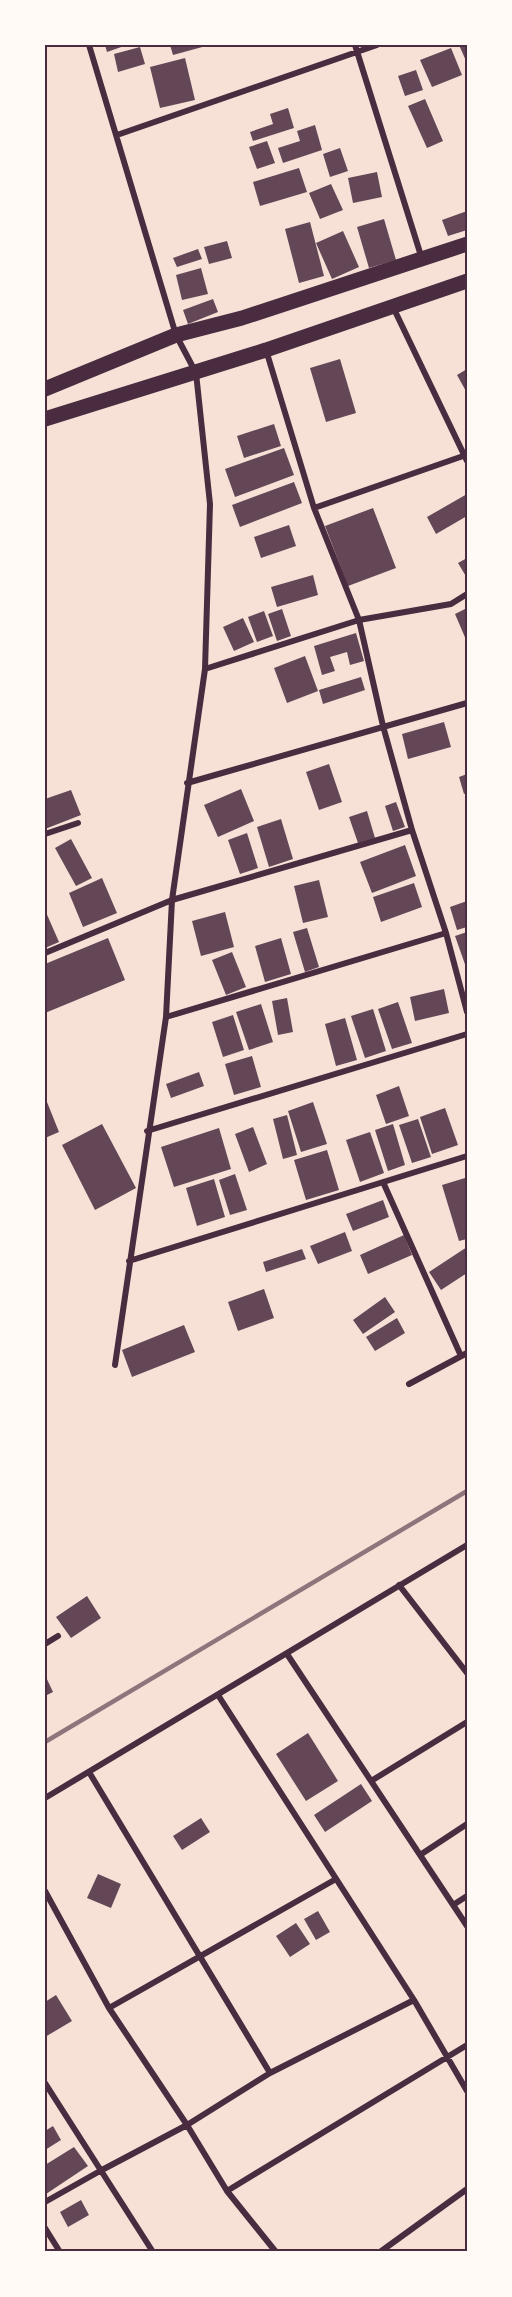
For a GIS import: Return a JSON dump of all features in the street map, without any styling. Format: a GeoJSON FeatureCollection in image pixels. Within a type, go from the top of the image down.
{"type":"FeatureCollection","features":[{"type":"Feature","properties":{"kind":"highway"},"geometry":{"type":"LineString","coordinates":[[45,389],[176,335],[242,318],[467,244]]}},
{"type":"Feature","properties":{"kind":"highway"},"geometry":{"type":"LineString","coordinates":[[45,419],[196,373],[467,281]]}},
{"type":"Feature","properties":{"kind":"street"},"geometry":{"type":"LineString","coordinates":[[89,45],[176,335],[196,373],[211,517],[205,669],[172,900],[166,1017],[147,1131],[115,1365]]}},
{"type":"Feature","properties":{"kind":"street"},"geometry":{"type":"LineString","coordinates":[[117,135],[356,48],[377,45]]}},
{"type":"Feature","properties":{"kind":"street"},"geometry":{"type":"LineString","coordinates":[[356,48],[422,259]]}},
{"type":"Feature","properties":{"kind":"street"},"geometry":{"type":"LineString","coordinates":[[314,508],[466,457],[393,307]]}},
{"type":"Feature","properties":{"kind":"street"},"geometry":{"type":"LineString","coordinates":[[266,350],[314,508],[359,620],[383,726],[412,830],[446,933],[467,1012]]}},
{"type":"Feature","properties":{"kind":"street"},"geometry":{"type":"LineString","coordinates":[[205,669],[359,620],[451,604],[467,594]]}},
{"type":"Feature","properties":{"kind":"street"},"geometry":{"type":"LineString","coordinates":[[187,783],[467,704]]}},
{"type":"Feature","properties":{"kind":"street"},"geometry":{"type":"LineString","coordinates":[[45,834],[78,823]]}},
{"type":"Feature","properties":{"kind":"street"},"geometry":{"type":"LineString","coordinates":[[45,953],[172,900],[412,830]]}},
{"type":"Feature","properties":{"kind":"street"},"geometry":{"type":"LineString","coordinates":[[166,1017],[446,933]]}},
{"type":"Feature","properties":{"kind":"street"},"geometry":{"type":"LineString","coordinates":[[147,1131],[467,1034]]}},
{"type":"Feature","properties":{"kind":"street"},"geometry":{"type":"LineString","coordinates":[[129,1261],[467,1156]]}},
{"type":"Feature","properties":{"kind":"street"},"geometry":{"type":"LineString","coordinates":[[382,1182],[464,1355],[409,1384]]}},
{"type":"Feature","properties":{"kind":"street"},"geometry":{"type":"LineString","coordinates":[[45,1798],[467,1545]]}},
{"type":"Feature","properties":{"kind":"street"},"geometry":{"type":"LineString","coordinates":[[399,1585],[467,1673]]}},
{"type":"Feature","properties":{"kind":"street"},"geometry":{"type":"LineString","coordinates":[[45,1644],[58,1636]]}},
{"type":"Feature","properties":{"kind":"street"},"geometry":{"type":"LineString","coordinates":[[287,1653],[467,1926]]}},
{"type":"Feature","properties":{"kind":"street"},"geometry":{"type":"LineString","coordinates":[[218,1695],[414,2000],[467,2091]]}},
{"type":"Feature","properties":{"kind":"street"},"geometry":{"type":"LineString","coordinates":[[372,1781],[467,1722]]}},
{"type":"Feature","properties":{"kind":"street"},"geometry":{"type":"LineString","coordinates":[[89,1772],[270,2073]]}},
{"type":"Feature","properties":{"kind":"street"},"geometry":{"type":"LineString","coordinates":[[420,1855],[467,1824]]}},
{"type":"Feature","properties":{"kind":"street"},"geometry":{"type":"LineString","coordinates":[[109,2008],[201,1958],[336,1879]]}},
{"type":"Feature","properties":{"kind":"street"},"geometry":{"type":"LineString","coordinates":[[45,1891],[109,2008],[187,2125],[227,2191],[276,2252]]}},
{"type":"Feature","properties":{"kind":"street"},"geometry":{"type":"LineString","coordinates":[[453,1905],[467,1896]]}},
{"type":"Feature","properties":{"kind":"street"},"geometry":{"type":"LineString","coordinates":[[45,2202],[100,2170],[187,2125],[270,2073],[414,2000]]}},
{"type":"Feature","properties":{"kind":"street"},"geometry":{"type":"LineString","coordinates":[[227,2191],[467,2045]]}},
{"type":"Feature","properties":{"kind":"street"},"geometry":{"type":"LineString","coordinates":[[45,2083],[153,2252]]}},
{"type":"Feature","properties":{"kind":"street"},"geometry":{"type":"LineString","coordinates":[[380,2252],[467,2189]]}},
{"type":"Feature","properties":{"kind":"street"},"geometry":{"type":"LineString","coordinates":[[45,2228],[60,2252]]}},
{"type":"Feature","properties":{"kind":"building"},"geometry":{"type":"Polygon","coordinates":[[[105,45],[127,45],[107,52],[105,45]]]}},
{"type":"Feature","properties":{"kind":"building"},"geometry":{"type":"Polygon","coordinates":[[[170,45],[206,45],[206,46],[173,55],[170,45]]]}},
{"type":"Feature","properties":{"kind":"building"},"geometry":{"type":"Polygon","coordinates":[[[459,45],[467,45],[467,63],[459,45]]]}},
{"type":"Feature","properties":{"kind":"building"},"geometry":{"type":"Polygon","coordinates":[[[140,47],[145,64],[118,72],[114,54],[140,47]]]}},
{"type":"Feature","properties":{"kind":"building"},"geometry":{"type":"Polygon","coordinates":[[[451,48],[462,75],[432,87],[420,60],[451,48]]]}},
{"type":"Feature","properties":{"kind":"building"},"geometry":{"type":"Polygon","coordinates":[[[185,58],[195,100],[160,108],[150,67],[185,58]]]}},
{"type":"Feature","properties":{"kind":"building"},"geometry":{"type":"Polygon","coordinates":[[[416,70],[423,90],[405,96],[398,76],[416,70]]]}},
{"type":"Feature","properties":{"kind":"building"},"geometry":{"type":"Polygon","coordinates":[[[425,99],[443,141],[427,148],[408,106],[425,99]]]}},
{"type":"Feature","properties":{"kind":"building"},"geometry":{"type":"Polygon","coordinates":[[[288,108],[294,128],[253,141],[250,132],[273,124],[270,114],[288,108]]]}},
{"type":"Feature","properties":{"kind":"building"},"geometry":{"type":"Polygon","coordinates":[[[315,125],[322,150],[283,163],[278,148],[300,141],[297,131],[315,125]]]}},
{"type":"Feature","properties":{"kind":"building"},"geometry":{"type":"Polygon","coordinates":[[[267,141],[275,163],[257,169],[249,147],[267,141]]]}},
{"type":"Feature","properties":{"kind":"building"},"geometry":{"type":"Polygon","coordinates":[[[340,148],[348,171],[330,177],[323,154],[340,148]]]}},
{"type":"Feature","properties":{"kind":"building"},"geometry":{"type":"Polygon","coordinates":[[[299,168],[307,192],[260,206],[253,182],[299,168]]]}},
{"type":"Feature","properties":{"kind":"building"},"geometry":{"type":"Polygon","coordinates":[[[377,172],[382,197],[353,203],[348,178],[377,172]]]}},
{"type":"Feature","properties":{"kind":"building"},"geometry":{"type":"Polygon","coordinates":[[[331,184],[343,210],[320,219],[309,193],[331,184]]]}},
{"type":"Feature","properties":{"kind":"building"},"geometry":{"type":"Polygon","coordinates":[[[467,211],[467,230],[448,236],[442,220],[467,211]]]}},
{"type":"Feature","properties":{"kind":"building"},"geometry":{"type":"Polygon","coordinates":[[[384,219],[396,260],[369,268],[357,227],[384,219]]]}},
{"type":"Feature","properties":{"kind":"building"},"geometry":{"type":"Polygon","coordinates":[[[310,222],[324,276],[299,283],[285,229],[310,222]]]}},
{"type":"Feature","properties":{"kind":"building"},"geometry":{"type":"Polygon","coordinates":[[[343,231],[359,267],[332,279],[316,243],[343,231]]]}},
{"type":"Feature","properties":{"kind":"building"},"geometry":{"type":"Polygon","coordinates":[[[227,241],[232,258],[209,264],[204,247],[227,241]]]}},
{"type":"Feature","properties":{"kind":"building"},"geometry":{"type":"Polygon","coordinates":[[[198,249],[202,259],[177,267],[173,258],[198,249]]]}},
{"type":"Feature","properties":{"kind":"building"},"geometry":{"type":"Polygon","coordinates":[[[201,268],[208,294],[182,300],[176,275],[201,268]]]}},
{"type":"Feature","properties":{"kind":"building"},"geometry":{"type":"Polygon","coordinates":[[[213,299],[218,312],[188,324],[183,310],[213,299]]]}},
{"type":"Feature","properties":{"kind":"building"},"geometry":{"type":"Polygon","coordinates":[[[340,359],[356,413],[326,422],[310,368],[340,359]]]}},
{"type":"Feature","properties":{"kind":"building"},"geometry":{"type":"Polygon","coordinates":[[[467,369],[467,393],[457,375],[467,369]]]}},
{"type":"Feature","properties":{"kind":"building"},"geometry":{"type":"Polygon","coordinates":[[[274,424],[281,446],[244,458],[237,436],[274,424]]]}},
{"type":"Feature","properties":{"kind":"building"},"geometry":{"type":"Polygon","coordinates":[[[284,448],[294,475],[235,497],[225,469],[284,448]]]}},
{"type":"Feature","properties":{"kind":"building"},"geometry":{"type":"Polygon","coordinates":[[[294,482],[302,503],[240,527],[232,505],[294,482]]]}},
{"type":"Feature","properties":{"kind":"building"},"geometry":{"type":"Polygon","coordinates":[[[467,494],[467,516],[436,534],[427,517],[467,494]]]}},
{"type":"Feature","properties":{"kind":"building"},"geometry":{"type":"Polygon","coordinates":[[[373,508],[396,568],[348,586],[325,526],[373,508]]]}},
{"type":"Feature","properties":{"kind":"building"},"geometry":{"type":"Polygon","coordinates":[[[289,525],[296,546],[261,558],[254,537],[289,525]]]}},
{"type":"Feature","properties":{"kind":"building"},"geometry":{"type":"Polygon","coordinates":[[[467,558],[467,578],[458,563],[467,558]]]}},
{"type":"Feature","properties":{"kind":"building"},"geometry":{"type":"Polygon","coordinates":[[[313,575],[318,595],[277,607],[271,587],[313,575]]]}},
{"type":"Feature","properties":{"kind":"building"},"geometry":{"type":"Polygon","coordinates":[[[467,608],[467,642],[455,614],[467,608]]]}},
{"type":"Feature","properties":{"kind":"building"},"geometry":{"type":"Polygon","coordinates":[[[282,609],[291,636],[277,641],[268,614],[282,609]]]}},
{"type":"Feature","properties":{"kind":"building"},"geometry":{"type":"Polygon","coordinates":[[[264,611],[273,636],[257,642],[248,617],[264,611]]]}},
{"type":"Feature","properties":{"kind":"building"},"geometry":{"type":"Polygon","coordinates":[[[243,618],[254,642],[234,651],[223,627],[243,618]]]}},
{"type":"Feature","properties":{"kind":"building"},"geometry":{"type":"Polygon","coordinates":[[[356,633],[364,661],[350,665],[347,652],[330,657],[335,671],[322,675],[314,646],[356,633]]]}},
{"type":"Feature","properties":{"kind":"building"},"geometry":{"type":"Polygon","coordinates":[[[305,656],[318,691],[287,703],[274,668],[305,656]]]}},
{"type":"Feature","properties":{"kind":"building"},"geometry":{"type":"Polygon","coordinates":[[[361,677],[365,690],[323,704],[319,690],[361,677]]]}},
{"type":"Feature","properties":{"kind":"building"},"geometry":{"type":"Polygon","coordinates":[[[444,722],[451,747],[408,759],[402,734],[444,722]]]}},
{"type":"Feature","properties":{"kind":"building"},"geometry":{"type":"Polygon","coordinates":[[[329,764],[342,802],[319,810],[306,772],[329,764]]]}},
{"type":"Feature","properties":{"kind":"building"},"geometry":{"type":"Polygon","coordinates":[[[467,774],[467,793],[464,794],[459,777],[467,774]]]}},
{"type":"Feature","properties":{"kind":"building"},"geometry":{"type":"Polygon","coordinates":[[[241,789],[254,821],[218,837],[204,805],[241,789]]]}},
{"type":"Feature","properties":{"kind":"building"},"geometry":{"type":"Polygon","coordinates":[[[71,790],[81,815],[45,829],[45,799],[71,790]]]}},
{"type":"Feature","properties":{"kind":"building"},"geometry":{"type":"Polygon","coordinates":[[[396,802],[405,827],[393,831],[385,806],[396,802]]]}},
{"type":"Feature","properties":{"kind":"building"},"geometry":{"type":"Polygon","coordinates":[[[367,811],[375,838],[358,843],[349,817],[367,811]]]}},
{"type":"Feature","properties":{"kind":"building"},"geometry":{"type":"Polygon","coordinates":[[[281,819],[293,859],[269,867],[257,827],[281,819]]]}},
{"type":"Feature","properties":{"kind":"building"},"geometry":{"type":"Polygon","coordinates":[[[247,833],[258,868],[240,874],[228,840],[247,833]]]}},
{"type":"Feature","properties":{"kind":"building"},"geometry":{"type":"Polygon","coordinates":[[[71,839],[92,878],[76,886],[55,848],[71,839]]]}},
{"type":"Feature","properties":{"kind":"building"},"geometry":{"type":"Polygon","coordinates":[[[405,845],[416,876],[372,893],[360,862],[405,845]]]}},
{"type":"Feature","properties":{"kind":"building"},"geometry":{"type":"Polygon","coordinates":[[[102,878],[117,913],[83,927],[69,893],[102,878]]]}},
{"type":"Feature","properties":{"kind":"building"},"geometry":{"type":"Polygon","coordinates":[[[319,880],[328,917],[303,923],[294,886],[319,880]]]}},
{"type":"Feature","properties":{"kind":"building"},"geometry":{"type":"Polygon","coordinates":[[[414,883],[422,907],[381,922],[373,897],[414,883]]]}},
{"type":"Feature","properties":{"kind":"building"},"geometry":{"type":"Polygon","coordinates":[[[467,901],[467,927],[457,930],[450,907],[467,901]]]}},
{"type":"Feature","properties":{"kind":"building"},"geometry":{"type":"Polygon","coordinates":[[[45,910],[59,942],[45,948],[45,910]]]}},
{"type":"Feature","properties":{"kind":"building"},"geometry":{"type":"Polygon","coordinates":[[[225,912],[234,947],[201,956],[192,921],[225,912]]]}},
{"type":"Feature","properties":{"kind":"building"},"geometry":{"type":"Polygon","coordinates":[[[307,928],[319,967],[305,972],[293,932],[307,928]]]}},
{"type":"Feature","properties":{"kind":"building"},"geometry":{"type":"Polygon","coordinates":[[[467,932],[467,970],[455,936],[467,932]]]}},
{"type":"Feature","properties":{"kind":"building"},"geometry":{"type":"Polygon","coordinates":[[[108,938],[125,980],[45,1013],[45,964],[108,938]]]}},
{"type":"Feature","properties":{"kind":"building"},"geometry":{"type":"Polygon","coordinates":[[[281,938],[291,974],[265,982],[255,946],[281,938]]]}},
{"type":"Feature","properties":{"kind":"building"},"geometry":{"type":"Polygon","coordinates":[[[232,952],[246,987],[226,995],[212,960],[232,952]]]}},
{"type":"Feature","properties":{"kind":"building"},"geometry":{"type":"Polygon","coordinates":[[[444,989],[449,1013],[415,1021],[410,997],[444,989]]]}},
{"type":"Feature","properties":{"kind":"building"},"geometry":{"type":"Polygon","coordinates":[[[287,998],[293,1032],[278,1035],[272,1001],[287,998]]]}},
{"type":"Feature","properties":{"kind":"building"},"geometry":{"type":"Polygon","coordinates":[[[398,1002],[412,1043],[392,1049],[378,1009],[398,1002]]]}},
{"type":"Feature","properties":{"kind":"building"},"geometry":{"type":"Polygon","coordinates":[[[261,1004],[273,1042],[249,1050],[236,1012],[261,1004]]]}},
{"type":"Feature","properties":{"kind":"building"},"geometry":{"type":"Polygon","coordinates":[[[373,1009],[386,1051],[365,1058],[351,1016],[373,1009]]]}},
{"type":"Feature","properties":{"kind":"building"},"geometry":{"type":"Polygon","coordinates":[[[233,1015],[244,1050],[223,1057],[212,1022],[233,1015]]]}},
{"type":"Feature","properties":{"kind":"building"},"geometry":{"type":"Polygon","coordinates":[[[345,1018],[357,1060],[336,1066],[325,1024],[345,1018]]]}},
{"type":"Feature","properties":{"kind":"building"},"geometry":{"type":"Polygon","coordinates":[[[252,1056],[261,1087],[234,1095],[225,1064],[252,1056]]]}},
{"type":"Feature","properties":{"kind":"building"},"geometry":{"type":"Polygon","coordinates":[[[199,1072],[204,1086],[171,1098],[166,1084],[199,1072]]]}},
{"type":"Feature","properties":{"kind":"building"},"geometry":{"type":"Polygon","coordinates":[[[399,1086],[409,1116],[386,1124],[376,1095],[399,1086]]]}},
{"type":"Feature","properties":{"kind":"building"},"geometry":{"type":"Polygon","coordinates":[[[45,1097],[59,1132],[45,1138],[45,1097]]]}},
{"type":"Feature","properties":{"kind":"building"},"geometry":{"type":"Polygon","coordinates":[[[313,1102],[327,1144],[301,1152],[288,1111],[313,1102]]]}},
{"type":"Feature","properties":{"kind":"building"},"geometry":{"type":"Polygon","coordinates":[[[445,1108],[458,1145],[432,1154],[420,1117],[445,1108]]]}},
{"type":"Feature","properties":{"kind":"building"},"geometry":{"type":"Polygon","coordinates":[[[287,1115],[297,1155],[283,1159],[273,1119],[287,1115]]]}},
{"type":"Feature","properties":{"kind":"building"},"geometry":{"type":"Polygon","coordinates":[[[418,1119],[431,1157],[412,1163],[399,1125],[418,1119]]]}},
{"type":"Feature","properties":{"kind":"building"},"geometry":{"type":"Polygon","coordinates":[[[102,1124],[136,1188],[95,1210],[62,1145],[102,1124]]]}},
{"type":"Feature","properties":{"kind":"building"},"geometry":{"type":"Polygon","coordinates":[[[393,1124],[405,1165],[388,1171],[375,1130],[393,1124]]]}},
{"type":"Feature","properties":{"kind":"building"},"geometry":{"type":"Polygon","coordinates":[[[253,1127],[267,1164],[249,1172],[235,1134],[253,1127]]]}},
{"type":"Feature","properties":{"kind":"building"},"geometry":{"type":"Polygon","coordinates":[[[219,1128],[231,1169],[174,1187],[161,1147],[219,1128]]]}},
{"type":"Feature","properties":{"kind":"building"},"geometry":{"type":"Polygon","coordinates":[[[370,1132],[384,1173],[360,1182],[346,1140],[370,1132]]]}},
{"type":"Feature","properties":{"kind":"building"},"geometry":{"type":"Polygon","coordinates":[[[327,1150],[339,1190],[306,1200],[294,1160],[327,1150]]]}},
{"type":"Feature","properties":{"kind":"building"},"geometry":{"type":"Polygon","coordinates":[[[235,1174],[247,1210],[230,1215],[219,1180],[235,1174]]]}},
{"type":"Feature","properties":{"kind":"building"},"geometry":{"type":"Polygon","coordinates":[[[465,1178],[467,1239],[459,1241],[442,1185],[465,1178]]]}},
{"type":"Feature","properties":{"kind":"building"},"geometry":{"type":"Polygon","coordinates":[[[214,1179],[225,1217],[197,1226],[186,1188],[214,1179]]]}},
{"type":"Feature","properties":{"kind":"building"},"geometry":{"type":"Polygon","coordinates":[[[383,1200],[389,1217],[353,1231],[346,1214],[383,1200]]]}},
{"type":"Feature","properties":{"kind":"building"},"geometry":{"type":"Polygon","coordinates":[[[345,1232],[352,1251],[318,1264],[310,1246],[345,1232]]]}},
{"type":"Feature","properties":{"kind":"building"},"geometry":{"type":"Polygon","coordinates":[[[404,1235],[412,1255],[368,1274],[360,1255],[404,1235]]]}},
{"type":"Feature","properties":{"kind":"building"},"geometry":{"type":"Polygon","coordinates":[[[467,1247],[467,1273],[441,1290],[429,1272],[467,1247]]]}},
{"type":"Feature","properties":{"kind":"building"},"geometry":{"type":"Polygon","coordinates":[[[302,1249],[306,1259],[266,1272],[263,1262],[302,1249]]]}},
{"type":"Feature","properties":{"kind":"building"},"geometry":{"type":"Polygon","coordinates":[[[264,1289],[274,1318],[238,1331],[228,1302],[264,1289]]]}},
{"type":"Feature","properties":{"kind":"building"},"geometry":{"type":"Polygon","coordinates":[[[385,1297],[395,1312],[363,1334],[353,1320],[385,1297]]]}},
{"type":"Feature","properties":{"kind":"building"},"geometry":{"type":"Polygon","coordinates":[[[397,1318],[405,1333],[375,1351],[366,1337],[397,1318]]]}},
{"type":"Feature","properties":{"kind":"building"},"geometry":{"type":"Polygon","coordinates":[[[184,1325],[195,1352],[132,1377],[122,1350],[184,1325]]]}},
{"type":"Feature","properties":{"kind":"building"},"geometry":{"type":"Polygon","coordinates":[[[87,1596],[101,1618],[71,1638],[56,1617],[87,1596]]]}},
{"type":"Feature","properties":{"kind":"building"},"geometry":{"type":"Polygon","coordinates":[[[45,1675],[53,1692],[45,1696],[45,1675]]]}},
{"type":"Feature","properties":{"kind":"building"},"geometry":{"type":"Polygon","coordinates":[[[308,1733],[338,1781],[306,1801],[276,1754],[308,1733]]]}},
{"type":"Feature","properties":{"kind":"building"},"geometry":{"type":"Polygon","coordinates":[[[361,1784],[372,1801],[325,1832],[314,1815],[361,1784]]]}},
{"type":"Feature","properties":{"kind":"building"},"geometry":{"type":"Polygon","coordinates":[[[201,1818],[210,1832],[182,1850],[173,1836],[201,1818]]]}},
{"type":"Feature","properties":{"kind":"building"},"geometry":{"type":"Polygon","coordinates":[[[98,1874],[121,1884],[111,1908],[87,1898],[98,1874]]]}},
{"type":"Feature","properties":{"kind":"building"},"geometry":{"type":"Polygon","coordinates":[[[318,1911],[330,1932],[316,1940],[304,1919],[318,1911]]]}},
{"type":"Feature","properties":{"kind":"building"},"geometry":{"type":"Polygon","coordinates":[[[296,1923],[310,1944],[290,1957],[276,1936],[296,1923]]]}},
{"type":"Feature","properties":{"kind":"building"},"geometry":{"type":"Polygon","coordinates":[[[56,1995],[72,2021],[45,2037],[45,2002],[56,1995]]]}},
{"type":"Feature","properties":{"kind":"building"},"geometry":{"type":"Polygon","coordinates":[[[53,2126],[61,2140],[45,2150],[45,2131],[53,2126]]]}},
{"type":"Feature","properties":{"kind":"building"},"geometry":{"type":"Polygon","coordinates":[[[74,2147],[88,2166],[46,2194],[45,2165],[74,2147]]]}},
{"type":"Feature","properties":{"kind":"building"},"geometry":{"type":"Polygon","coordinates":[[[81,2200],[89,2215],[68,2227],[60,2212],[81,2200]]]}},
{"type":"Feature","properties":{"kind":"railway"},"geometry":{"type":"LineString","coordinates":[[45,1742],[467,1491]]}}]}
